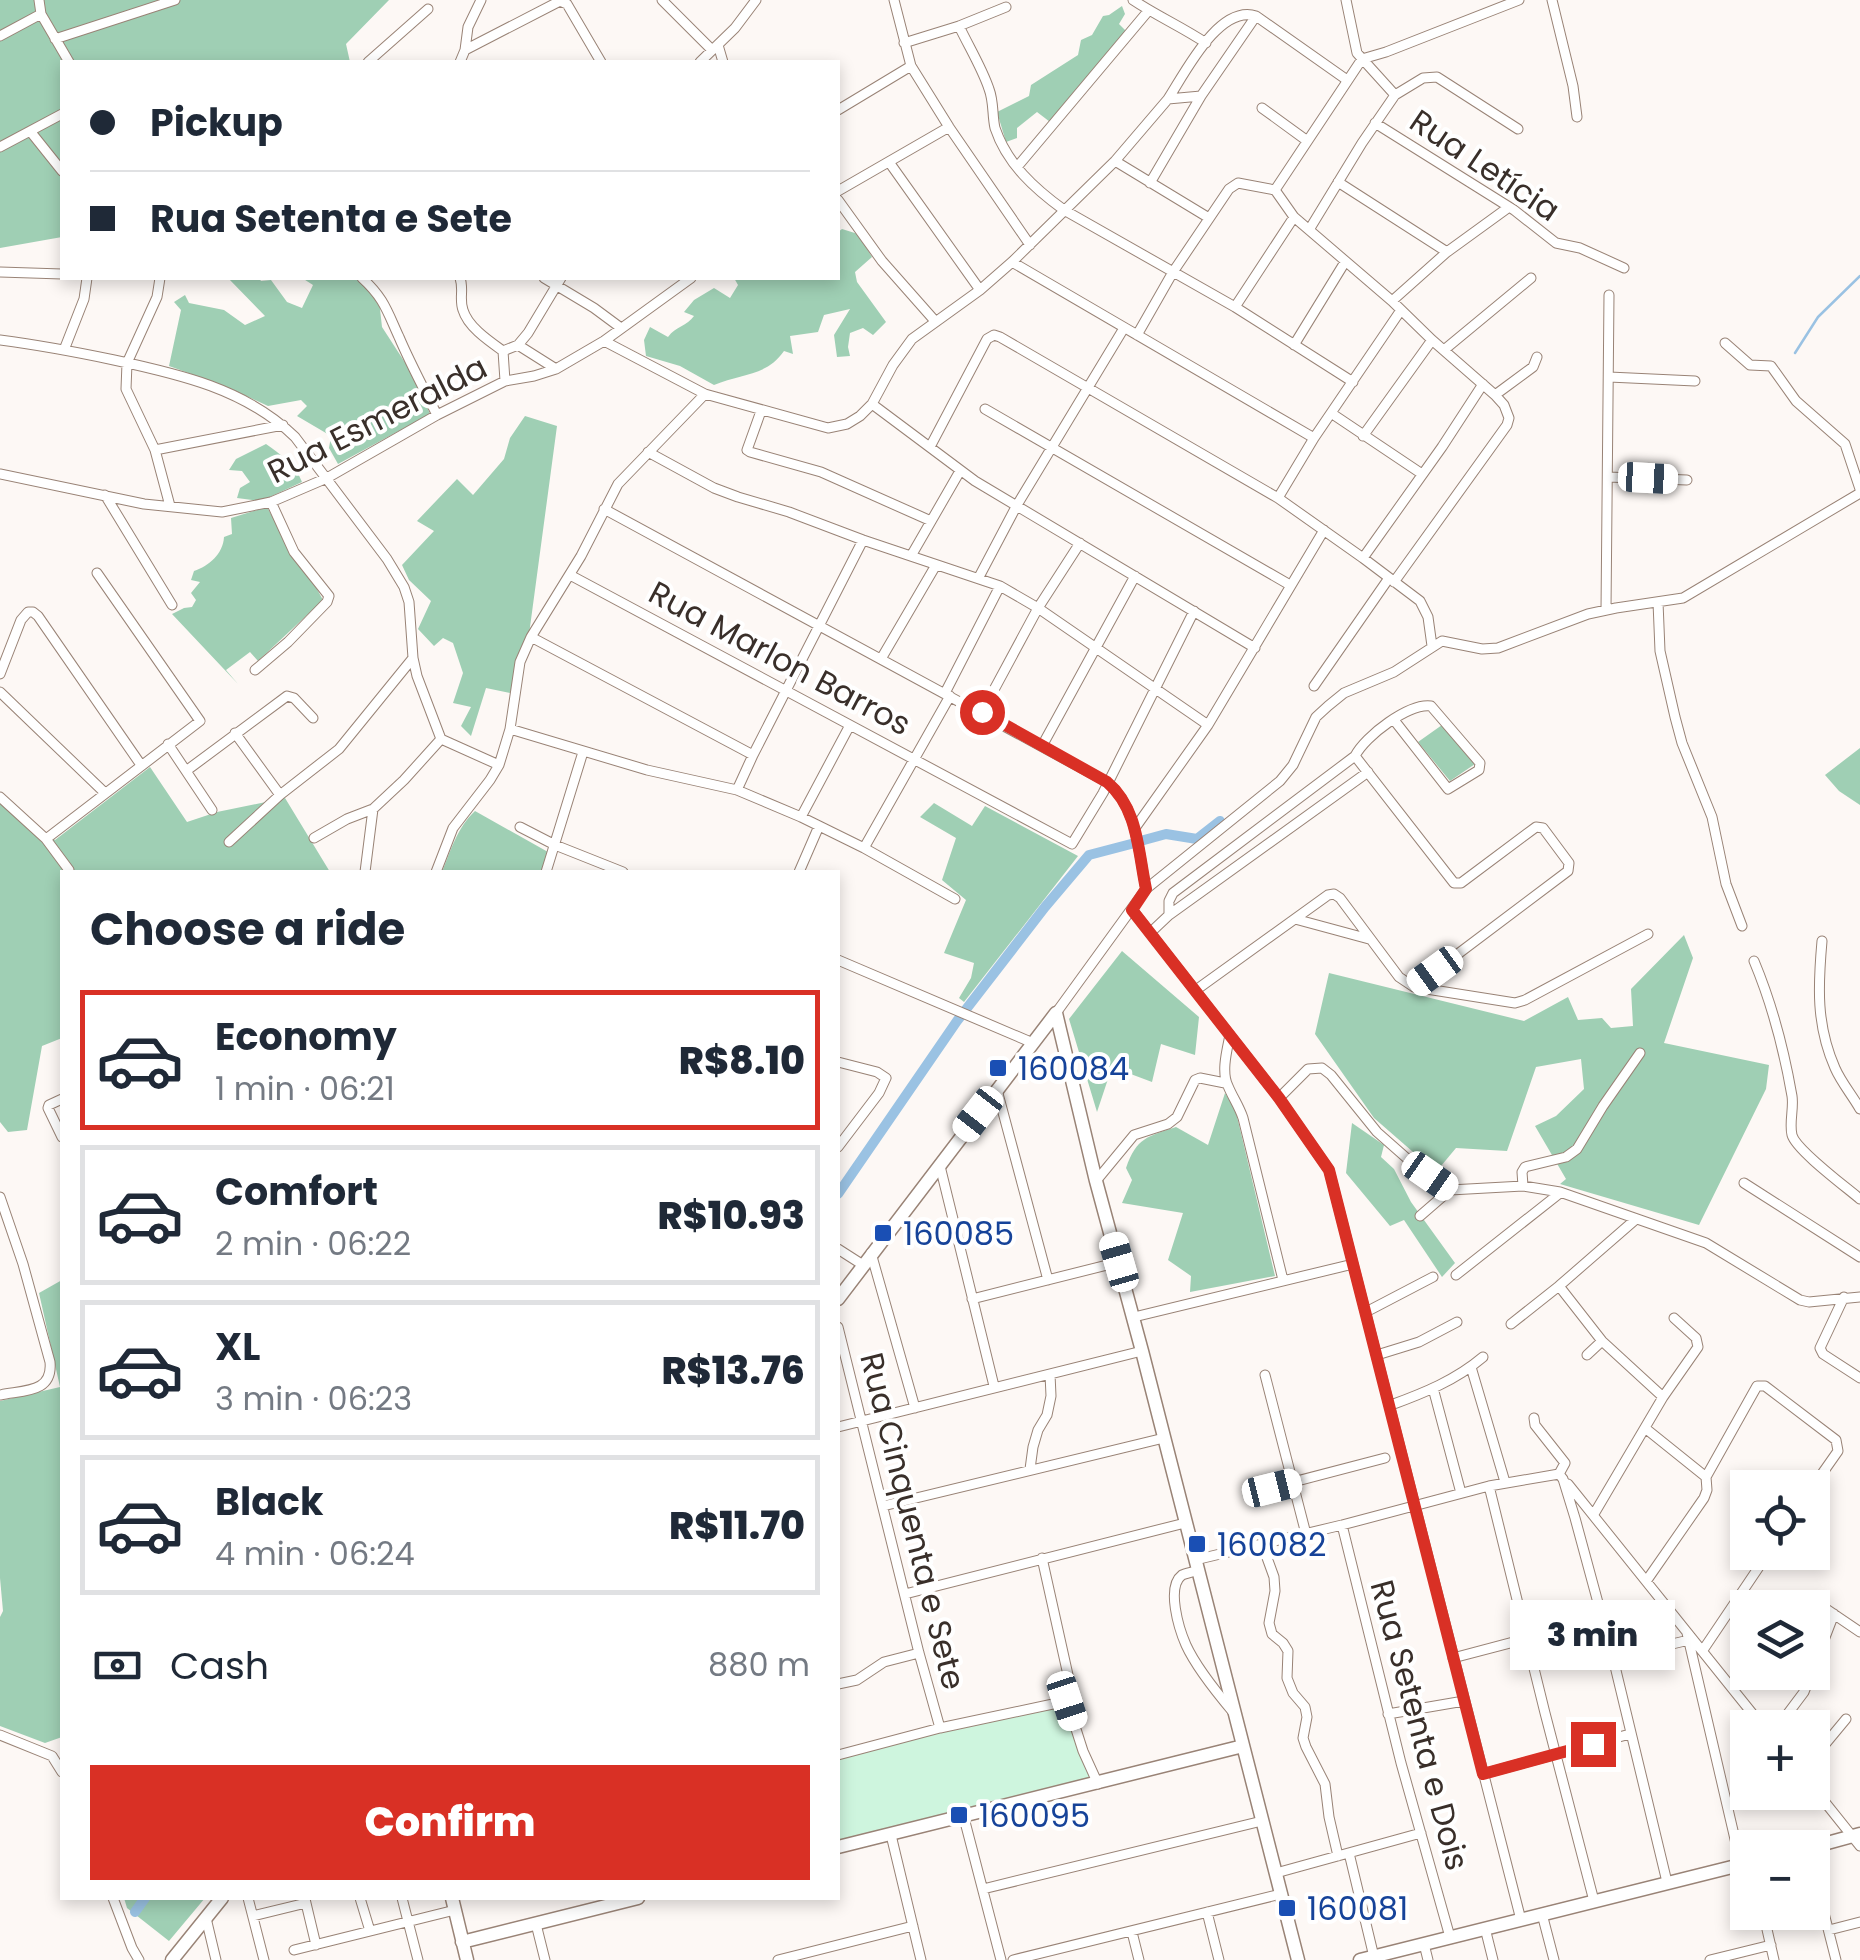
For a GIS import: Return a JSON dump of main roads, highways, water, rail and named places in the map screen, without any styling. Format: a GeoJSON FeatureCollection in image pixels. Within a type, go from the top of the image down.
{"type":"FeatureCollection","features":[{"type":"Feature","properties":{"kind":"main road"},"geometry":{"type":"LineString","coordinates":[[840,1295],[1056,1012],[1298,1960]]}},
{"type":"Feature","properties":{"kind":"main road"},"geometry":{"type":"LineString","coordinates":[[840,1847],[1243,1746]]}},
{"type":"Feature","properties":{"kind":"main road"},"geometry":{"type":"LineString","coordinates":[[1830,1844],[1857,1839]]}},
{"type":"Feature","properties":{"kind":"main road"},"geometry":{"type":"LineString","coordinates":[[1366,1959],[1730,1867]]}},
{"type":"Feature","properties":{"kind":"main road"},"geometry":{"type":"LineString","coordinates":[[172,1960],[220,1900]]}},
{"type":"Feature","properties":{"kind":"main road"},"geometry":{"type":"LineString","coordinates":[[462,1942],[630,1900]]}},
{"type":"Feature","properties":{"kind":"main road"},"geometry":{"type":"LineString","coordinates":[[453,1904],[467,1960]]}},
{"type":"Feature","properties":{"kind":"waterway"},"geometry":{"type":"LineString","coordinates":[[1795,353],[1818,317],[1860,276]]}},
{"type":"Feature","properties":{"kind":"waterway"},"geometry":{"type":"LineString","coordinates":[[1144,840],[1166,834],[1197,839],[1220,821]]}},
{"type":"Feature","properties":{"kind":"waterway"},"geometry":{"type":"LineString","coordinates":[[840,1191],[957,1021],[1045,907],[1089,855],[1131,844]]}},
{"type":"Feature","properties":{"kind":"waterway"},"geometry":{"type":"LineString","coordinates":[[135,1912],[144,1900]]}},
{"type":"Feature","properties":{"kind":"place","name":"160084"},"geometry":{"type":"Point","coordinates":[998,1068]}},
{"type":"Feature","properties":{"kind":"place","name":"160085"},"geometry":{"type":"Point","coordinates":[883,1233]}},
{"type":"Feature","properties":{"kind":"place","name":"160082"},"geometry":{"type":"Point","coordinates":[1197,1544]}},
{"type":"Feature","properties":{"kind":"place","name":"160095"},"geometry":{"type":"Point","coordinates":[959,1815]}},
{"type":"Feature","properties":{"kind":"place","name":"160081"},"geometry":{"type":"Point","coordinates":[1287,1908]}}]}
